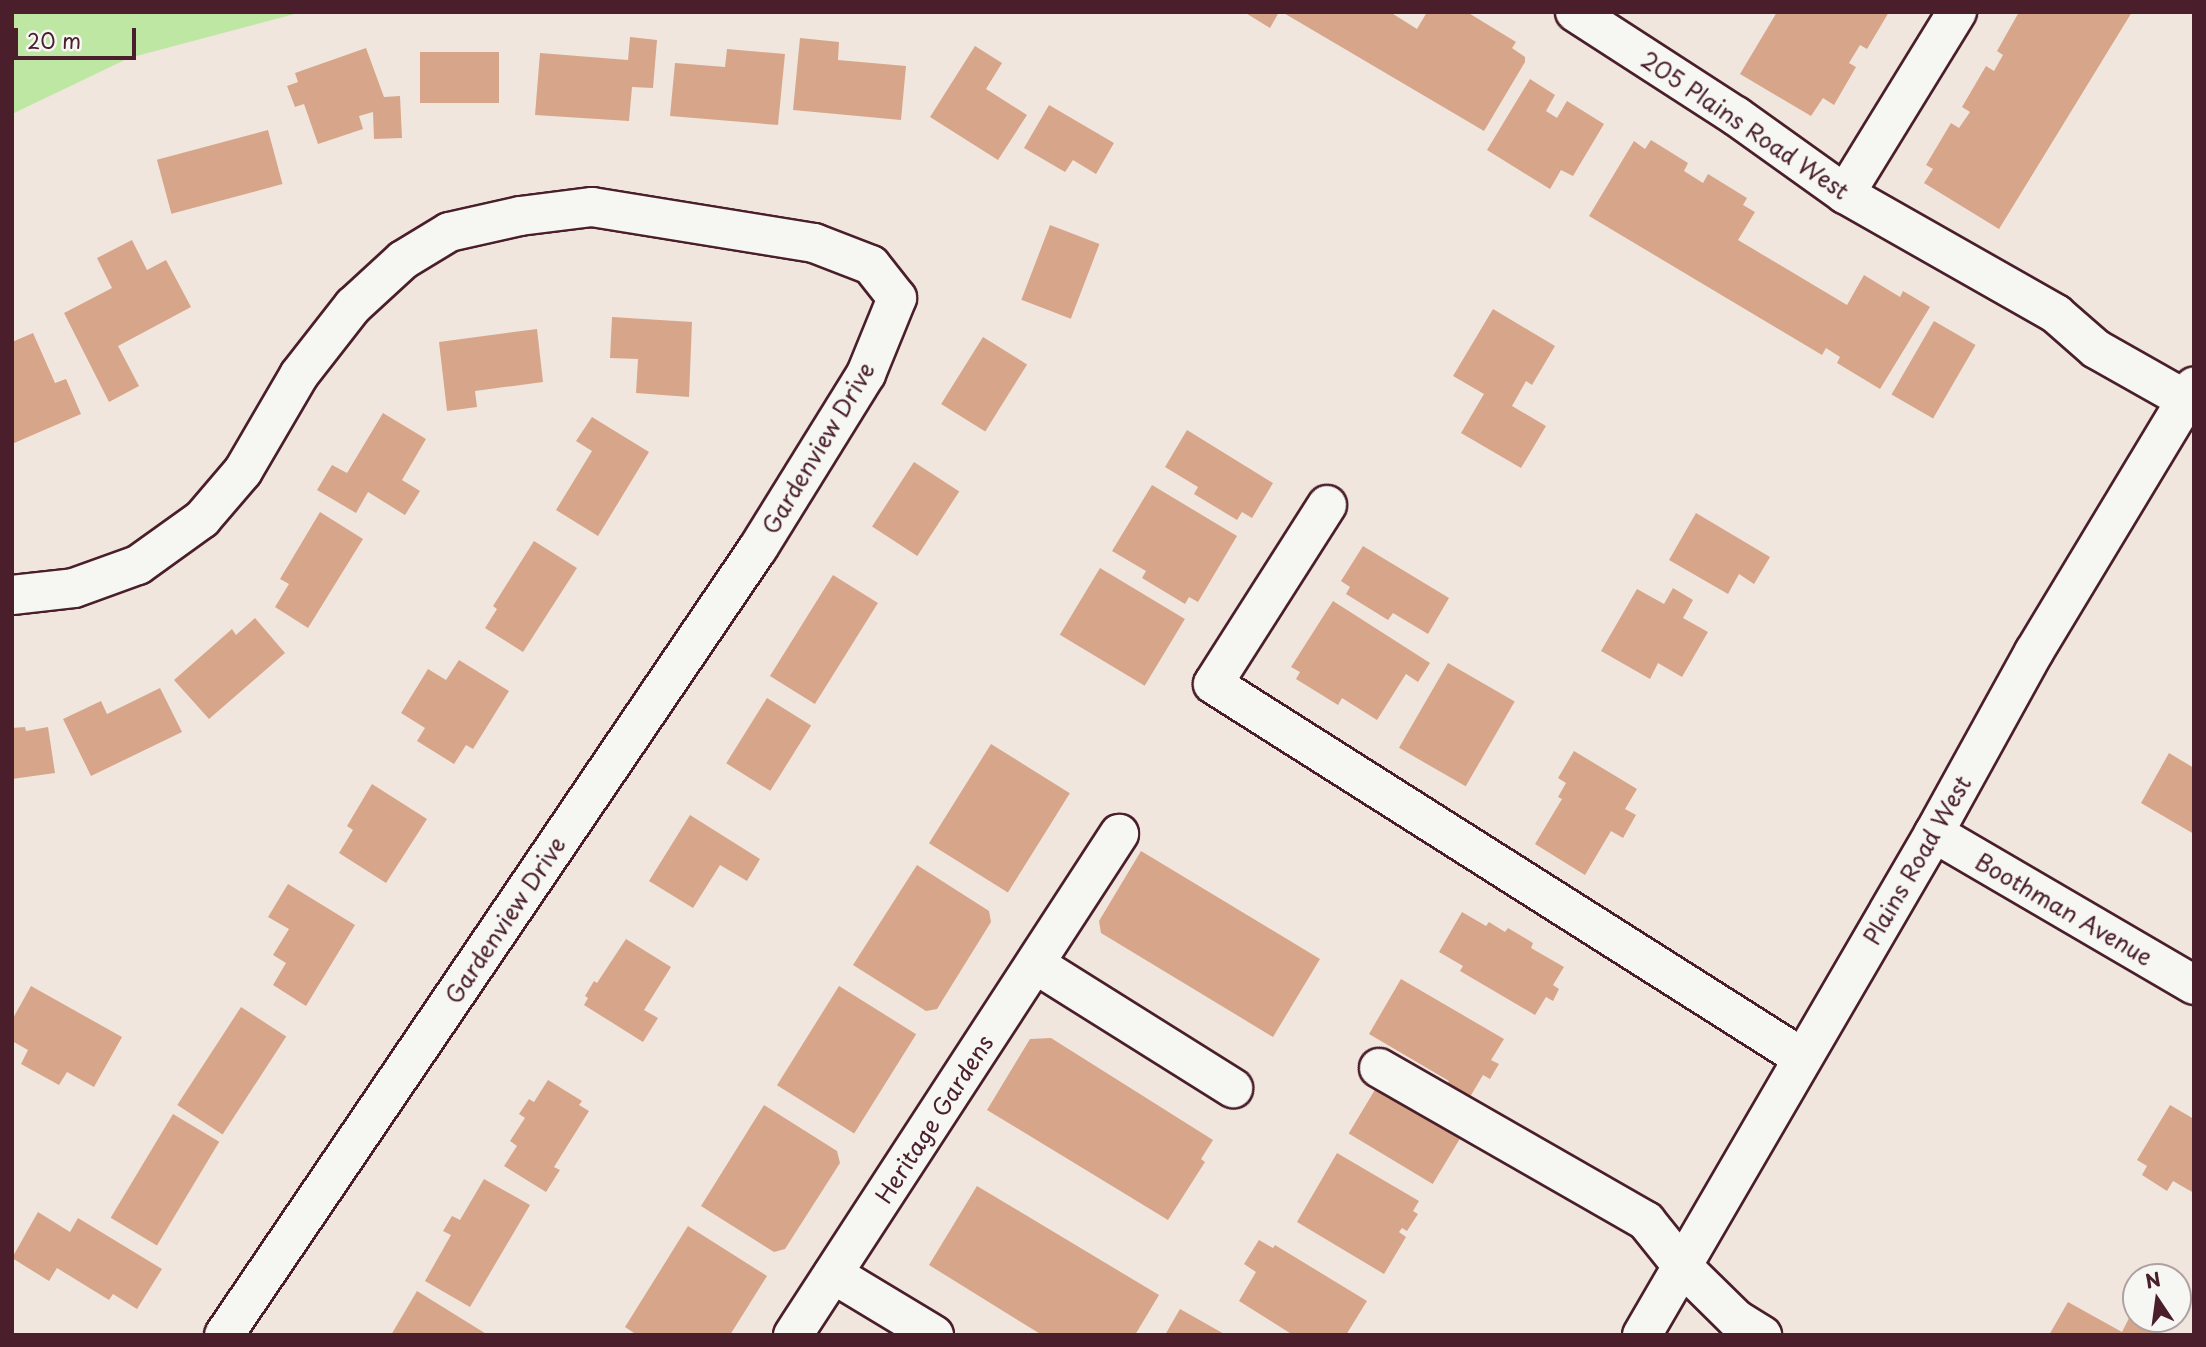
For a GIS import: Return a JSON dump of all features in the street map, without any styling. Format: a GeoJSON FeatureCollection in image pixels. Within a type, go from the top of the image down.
{"type":"FeatureCollection","features":[{"type":"Feature","properties":{"kind":"street","name":"205 Plains Road West"},"geometry":{"type":"LineString","coordinates":[[1575,12],[1736,117],[1845,194],[1916,237],[2056,314],[2096,349],[2190,394]]}},
{"type":"Feature","properties":{"kind":"street"},"geometry":{"type":"LineString","coordinates":[[1845,194],[1957,12]]}},
{"type":"Feature","properties":{"kind":"street","name":"Gardenview Drive"},"geometry":{"type":"LineString","coordinates":[[12,595],[74,588],[138,565],[202,519],[243,471],[299,375],[353,306],[403,260],[449,232],[520,216],[592,207],[814,243],[871,265],[897,298],[866,374],[758,548],[224,1335]]}},
{"type":"Feature","properties":{"kind":"street","name":"Plains Road West"},"geometry":{"type":"LineString","coordinates":[[1642,1335],[1684,1266],[1801,1057],[1934,833],[2034,652],[2190,394]]}},
{"type":"Feature","properties":{"kind":"street"},"geometry":{"type":"LineString","coordinates":[[1327,505],[1213,684],[1801,1057]]}},
{"type":"Feature","properties":{"kind":"street","name":"Boothman Avenue"},"geometry":{"type":"LineString","coordinates":[[1934,833],[2194,985]]}},
{"type":"Feature","properties":{"kind":"street","name":"Heritage Gardens"},"geometry":{"type":"LineString","coordinates":[[793,1335],[1119,834]]}},
{"type":"Feature","properties":{"kind":"street"},"geometry":{"type":"LineString","coordinates":[[1035,964],[1233,1088]]}},
{"type":"Feature","properties":{"kind":"street"},"geometry":{"type":"LineString","coordinates":[[1379,1068],[1646,1221],[1684,1266],[1736,1319],[1762,1335]]}},
{"type":"Feature","properties":{"kind":"street"},"geometry":{"type":"LineString","coordinates":[[833,1273],[934,1335]]}},
{"type":"Feature","properties":{"kind":"green space"},"geometry":{"type":"Polygon","coordinates":[[[12,12],[302,12],[129,58],[12,114],[12,12]]]}},
{"type":"Feature","properties":{"kind":"building"},"geometry":{"type":"Polygon","coordinates":[[[1244,12],[1279,12],[1270,28],[1244,12]]]}},
{"type":"Feature","properties":{"kind":"building"},"geometry":{"type":"Polygon","coordinates":[[[1282,12],[1390,12],[1417,29],[1427,12],[1467,12],[1516,42],[1512,48],[1525,57],[1525,62],[1484,131],[1282,12]]]}},
{"type":"Feature","properties":{"kind":"building"},"geometry":{"type":"Polygon","coordinates":[[[1777,12],[1889,12],[1867,49],[1860,45],[1849,63],[1856,67],[1834,105],[1823,98],[1811,116],[1740,74],[1777,12]]]}},
{"type":"Feature","properties":{"kind":"building"},"geometry":{"type":"Polygon","coordinates":[[[2019,12],[2132,12],[1999,229],[1924,183],[1933,169],[1926,165],[1951,123],[1959,128],[1970,112],[1962,107],[1986,66],[1994,71],[2003,55],[1997,51],[2019,12]]]}},
{"type":"Feature","properties":{"kind":"building"},"geometry":{"type":"Polygon","coordinates":[[[630,37],[657,40],[653,88],[632,87],[629,121],[535,115],[540,53],[628,60],[630,37]]]}},
{"type":"Feature","properties":{"kind":"building"},"geometry":{"type":"Polygon","coordinates":[[[800,38],[839,42],[838,60],[906,66],[901,120],[793,110],[800,38]]]}},
{"type":"Feature","properties":{"kind":"building"},"geometry":{"type":"Polygon","coordinates":[[[975,46],[1002,63],[986,89],[1027,115],[998,160],[930,117],[975,46]]]}},
{"type":"Feature","properties":{"kind":"building"},"geometry":{"type":"Polygon","coordinates":[[[366,48],[384,97],[400,96],[402,138],[374,139],[373,112],[359,116],[363,129],[318,144],[304,104],[295,107],[287,86],[298,82],[295,73],[366,48]]]}},
{"type":"Feature","properties":{"kind":"building"},"geometry":{"type":"Polygon","coordinates":[[[727,49],[785,54],[778,125],[670,116],[675,63],[725,67],[727,49]]]}},
{"type":"Feature","properties":{"kind":"building"},"geometry":{"type":"Polygon","coordinates":[[[420,52],[499,52],[499,103],[420,103],[420,52]]]}},
{"type":"Feature","properties":{"kind":"building"},"geometry":{"type":"Polygon","coordinates":[[[1530,79],[1555,95],[1546,111],[1557,118],[1567,101],[1604,124],[1573,176],[1561,170],[1550,189],[1487,150],[1530,79]]]}},
{"type":"Feature","properties":{"kind":"building"},"geometry":{"type":"Polygon","coordinates":[[[1049,105],[1114,143],[1096,174],[1073,160],[1065,172],[1024,148],[1049,105]]]}},
{"type":"Feature","properties":{"kind":"building"},"geometry":{"type":"Polygon","coordinates":[[[268,130],[282,184],[171,214],[157,160],[268,130]]]}},
{"type":"Feature","properties":{"kind":"building"},"geometry":{"type":"Polygon","coordinates":[[[1651,140],[1688,163],[1684,171],[1703,183],[1708,174],[1747,198],[1743,205],[1755,212],[1738,240],[1847,305],[1864,275],[1900,297],[1903,291],[1930,307],[1880,389],[1837,363],[1840,357],[1826,348],[1822,355],[1589,216],[1634,141],[1645,149],[1651,140]]]}},
{"type":"Feature","properties":{"kind":"building"},"geometry":{"type":"Polygon","coordinates":[[[1050,225],[1099,244],[1071,319],[1021,300],[1050,225]]]}},
{"type":"Feature","properties":{"kind":"building"},"geometry":{"type":"Polygon","coordinates":[[[132,240],[147,270],[166,260],[191,307],[118,346],[139,386],[109,402],[64,313],[112,288],[97,258],[132,240]]]}},
{"type":"Feature","properties":{"kind":"building"},"geometry":{"type":"Polygon","coordinates":[[[1493,309],[1555,346],[1532,385],[1526,381],[1512,406],[1546,426],[1521,468],[1461,433],[1484,394],[1453,376],[1493,309]]]}},
{"type":"Feature","properties":{"kind":"building"},"geometry":{"type":"Polygon","coordinates":[[[612,317],[692,322],[689,397],[636,393],[638,359],[610,358],[612,317]]]}},
{"type":"Feature","properties":{"kind":"building"},"geometry":{"type":"Polygon","coordinates":[[[1934,321],[1976,345],[1933,419],[1892,395],[1934,321]]]}},
{"type":"Feature","properties":{"kind":"building"},"geometry":{"type":"Polygon","coordinates":[[[537,329],[543,382],[475,391],[477,407],[447,411],[439,342],[537,329]]]}},
{"type":"Feature","properties":{"kind":"building"},"geometry":{"type":"Polygon","coordinates":[[[33,333],[55,383],[66,379],[81,414],[12,444],[12,342],[33,333]]]}},
{"type":"Feature","properties":{"kind":"building"},"geometry":{"type":"Polygon","coordinates":[[[983,337],[1027,365],[985,432],[941,404],[983,337]]]}},
{"type":"Feature","properties":{"kind":"building"},"geometry":{"type":"Polygon","coordinates":[[[383,413],[426,439],[402,480],[420,491],[405,515],[368,492],[356,513],[317,490],[332,465],[347,473],[383,413]]]}},
{"type":"Feature","properties":{"kind":"building"},"geometry":{"type":"Polygon","coordinates":[[[592,417],[649,452],[598,536],[556,510],[592,451],[576,441],[592,417]]]}},
{"type":"Feature","properties":{"kind":"building"},"geometry":{"type":"Polygon","coordinates":[[[1187,430],[1273,483],[1252,518],[1242,512],[1237,520],[1194,494],[1198,487],[1165,467],[1187,430]]]}},
{"type":"Feature","properties":{"kind":"building"},"geometry":{"type":"Polygon","coordinates":[[[914,462],[959,491],[917,556],[872,527],[914,462]]]}},
{"type":"Feature","properties":{"kind":"building"},"geometry":{"type":"Polygon","coordinates":[[[1152,485],[1237,536],[1198,602],[1189,597],[1185,604],[1142,578],[1146,571],[1112,551],[1152,485]]]}},
{"type":"Feature","properties":{"kind":"building"},"geometry":{"type":"Polygon","coordinates":[[[320,512],[363,539],[308,628],[275,607],[289,584],[280,579],[320,512]]]}},
{"type":"Feature","properties":{"kind":"building"},"geometry":{"type":"Polygon","coordinates":[[[1696,513],[1770,557],[1754,584],[1739,574],[1728,594],[1669,560],[1696,513]]]}},
{"type":"Feature","properties":{"kind":"building"},"geometry":{"type":"Polygon","coordinates":[[[534,541],[577,568],[523,652],[485,628],[497,609],[493,606],[534,541]]]}},
{"type":"Feature","properties":{"kind":"building"},"geometry":{"type":"Polygon","coordinates":[[[1363,546],[1449,598],[1428,634],[1393,613],[1388,620],[1346,594],[1350,587],[1341,581],[1363,546]]]}},
{"type":"Feature","properties":{"kind":"building"},"geometry":{"type":"Polygon","coordinates":[[[1100,568],[1185,619],[1145,686],[1060,635],[1100,568]]]}},
{"type":"Feature","properties":{"kind":"building"},"geometry":{"type":"Polygon","coordinates":[[[833,575],[878,603],[815,704],[770,676],[833,575]]]}},
{"type":"Feature","properties":{"kind":"building"},"geometry":{"type":"Polygon","coordinates":[[[1673,588],[1693,600],[1683,618],[1708,632],[1682,677],[1658,663],[1650,679],[1601,651],[1637,589],[1664,604],[1673,588]]]}},
{"type":"Feature","properties":{"kind":"building"},"geometry":{"type":"Polygon","coordinates":[[[1333,601],[1430,663],[1418,682],[1406,674],[1377,720],[1342,698],[1338,705],[1296,679],[1300,672],[1291,667],[1333,601]]]}},
{"type":"Feature","properties":{"kind":"building"},"geometry":{"type":"Polygon","coordinates":[[[255,618],[285,653],[209,719],[174,680],[232,629],[236,635],[255,618]]]}},
{"type":"Feature","properties":{"kind":"building"},"geometry":{"type":"Polygon","coordinates":[[[459,660],[509,691],[473,749],[466,745],[454,764],[417,741],[425,728],[401,713],[428,669],[446,680],[459,660]]]}},
{"type":"Feature","properties":{"kind":"building"},"geometry":{"type":"Polygon","coordinates":[[[1448,663],[1515,702],[1466,786],[1399,748],[1448,663]]]}},
{"type":"Feature","properties":{"kind":"building"},"geometry":{"type":"Polygon","coordinates":[[[160,688],[182,732],[91,776],[63,719],[101,701],[107,714],[160,688]]]}},
{"type":"Feature","properties":{"kind":"building"},"geometry":{"type":"Polygon","coordinates":[[[767,698],[811,726],[770,791],[726,763],[767,698]]]}},
{"type":"Feature","properties":{"kind":"building"},"geometry":{"type":"Polygon","coordinates":[[[25,727],[26,731],[48,727],[55,773],[12,779],[12,728],[25,727]]]}},
{"type":"Feature","properties":{"kind":"building"},"geometry":{"type":"Polygon","coordinates":[[[991,744],[1070,793],[1008,893],[929,843],[991,744]]]}},
{"type":"Feature","properties":{"kind":"building"},"geometry":{"type":"Polygon","coordinates":[[[1574,751],[1637,789],[1625,809],[1636,815],[1623,838],[1611,831],[1585,875],[1535,844],[1562,799],[1558,797],[1566,783],[1558,778],[1574,751]]]}},
{"type":"Feature","properties":{"kind":"building"},"geometry":{"type":"Polygon","coordinates":[[[2169,753],[2194,768],[2194,834],[2141,803],[2169,753]]]}},
{"type":"Feature","properties":{"kind":"building"},"geometry":{"type":"Polygon","coordinates":[[[372,784],[427,819],[386,883],[339,853],[353,830],[347,826],[372,784]]]}},
{"type":"Feature","properties":{"kind":"building"},"geometry":{"type":"Polygon","coordinates":[[[690,815],[760,859],[747,881],[720,865],[693,908],[649,881],[690,815]]]}},
{"type":"Feature","properties":{"kind":"building"},"geometry":{"type":"Polygon","coordinates":[[[1141,851],[1320,959],[1273,1037],[1101,933],[1099,921],[1141,851]]]}},
{"type":"Feature","properties":{"kind":"building"},"geometry":{"type":"Polygon","coordinates":[[[917,865],[989,911],[991,922],[937,1009],[926,1011],[853,965],[917,865]]]}},
{"type":"Feature","properties":{"kind":"building"},"geometry":{"type":"Polygon","coordinates":[[[288,884],[355,925],[306,1006],[273,985],[286,963],[273,955],[289,929],[268,917],[288,884]]]}},
{"type":"Feature","properties":{"kind":"building"},"geometry":{"type":"Polygon","coordinates":[[[1462,912],[1486,926],[1489,922],[1505,932],[1508,928],[1533,943],[1531,948],[1564,967],[1553,985],[1559,989],[1553,1001],[1546,997],[1535,1015],[1460,971],[1463,966],[1439,952],[1462,912]]]}},
{"type":"Feature","properties":{"kind":"building"},"geometry":{"type":"Polygon","coordinates":[[[626,939],[671,967],[644,1010],[658,1018],[643,1042],[584,1005],[588,998],[585,996],[594,981],[597,983],[626,939]]]}},
{"type":"Feature","properties":{"kind":"building"},"geometry":{"type":"Polygon","coordinates":[[[1401,979],[1504,1039],[1491,1060],[1499,1064],[1490,1079],[1483,1075],[1470,1097],[1447,1084],[1449,1081],[1369,1034],[1401,979]]]}},
{"type":"Feature","properties":{"kind":"building"},"geometry":{"type":"Polygon","coordinates":[[[31,986],[122,1037],[94,1087],[67,1072],[59,1085],[21,1064],[28,1050],[12,1041],[12,1020],[31,986]]]}},
{"type":"Feature","properties":{"kind":"building"},"geometry":{"type":"Polygon","coordinates":[[[839,986],[916,1034],[854,1133],[777,1085],[839,986]]]}},
{"type":"Feature","properties":{"kind":"building"},"geometry":{"type":"Polygon","coordinates":[[[241,1007],[286,1036],[223,1135],[177,1105],[241,1007]]]}},
{"type":"Feature","properties":{"kind":"building"},"geometry":{"type":"Polygon","coordinates":[[[1051,1038],[1213,1140],[1201,1159],[1205,1162],[1168,1220],[987,1110],[1030,1039],[1051,1038]]]}},
{"type":"Feature","properties":{"kind":"building"},"geometry":{"type":"Polygon","coordinates":[[[548,1080],[582,1101],[579,1105],[589,1111],[554,1167],[560,1170],[546,1192],[504,1166],[517,1146],[510,1141],[525,1118],[519,1114],[529,1099],[534,1102],[548,1080]]]}},
{"type":"Feature","properties":{"kind":"building"},"geometry":{"type":"Polygon","coordinates":[[[1376,1088],[1460,1138],[1433,1184],[1349,1133],[1376,1088]]]}},
{"type":"Feature","properties":{"kind":"building"},"geometry":{"type":"Polygon","coordinates":[[[764,1105],[837,1151],[840,1163],[785,1249],[774,1252],[701,1206],[764,1105]]]}},
{"type":"Feature","properties":{"kind":"building"},"geometry":{"type":"Polygon","coordinates":[[[2170,1105],[2194,1119],[2194,1193],[2173,1181],[2167,1191],[2142,1175],[2147,1166],[2137,1160],[2170,1105]]]}},
{"type":"Feature","properties":{"kind":"building"},"geometry":{"type":"Polygon","coordinates":[[[173,1114],[219,1142],[157,1246],[111,1218],[173,1114]]]}},
{"type":"Feature","properties":{"kind":"building"},"geometry":{"type":"Polygon","coordinates":[[[1337,1153],[1419,1201],[1413,1211],[1418,1214],[1407,1231],[1402,1228],[1399,1232],[1406,1237],[1384,1274],[1297,1222],[1337,1153]]]}},
{"type":"Feature","properties":{"kind":"building"},"geometry":{"type":"Polygon","coordinates":[[[484,1179],[530,1205],[470,1307],[425,1281],[451,1235],[443,1231],[452,1216],[460,1220],[484,1179]]]}},
{"type":"Feature","properties":{"kind":"building"},"geometry":{"type":"Polygon","coordinates":[[[977,1186],[1159,1295],[1135,1335],[1042,1335],[929,1265],[977,1186]]]}},
{"type":"Feature","properties":{"kind":"building"},"geometry":{"type":"Polygon","coordinates":[[[38,1212],[70,1232],[78,1218],[162,1269],[137,1309],[113,1294],[109,1300],[57,1268],[49,1281],[12,1258],[38,1212]]]}},
{"type":"Feature","properties":{"kind":"building"},"geometry":{"type":"Polygon","coordinates":[[[688,1226],[767,1276],[730,1335],[637,1335],[625,1327],[688,1226]]]}},
{"type":"Feature","properties":{"kind":"building"},"geometry":{"type":"Polygon","coordinates":[[[1259,1240],[1273,1248],[1275,1245],[1367,1301],[1346,1335],[1293,1335],[1239,1301],[1256,1272],[1244,1264],[1259,1240]]]}},
{"type":"Feature","properties":{"kind":"building"},"geometry":{"type":"Polygon","coordinates":[[[417,1291],[488,1335],[391,1335],[417,1291]]]}},
{"type":"Feature","properties":{"kind":"building"},"geometry":{"type":"Polygon","coordinates":[[[2068,1302],[2122,1333],[2158,1335],[2049,1335],[2068,1302]]]}},
{"type":"Feature","properties":{"kind":"building"},"geometry":{"type":"Polygon","coordinates":[[[1180,1309],[1226,1335],[1165,1335],[1180,1309]]]}}]}
